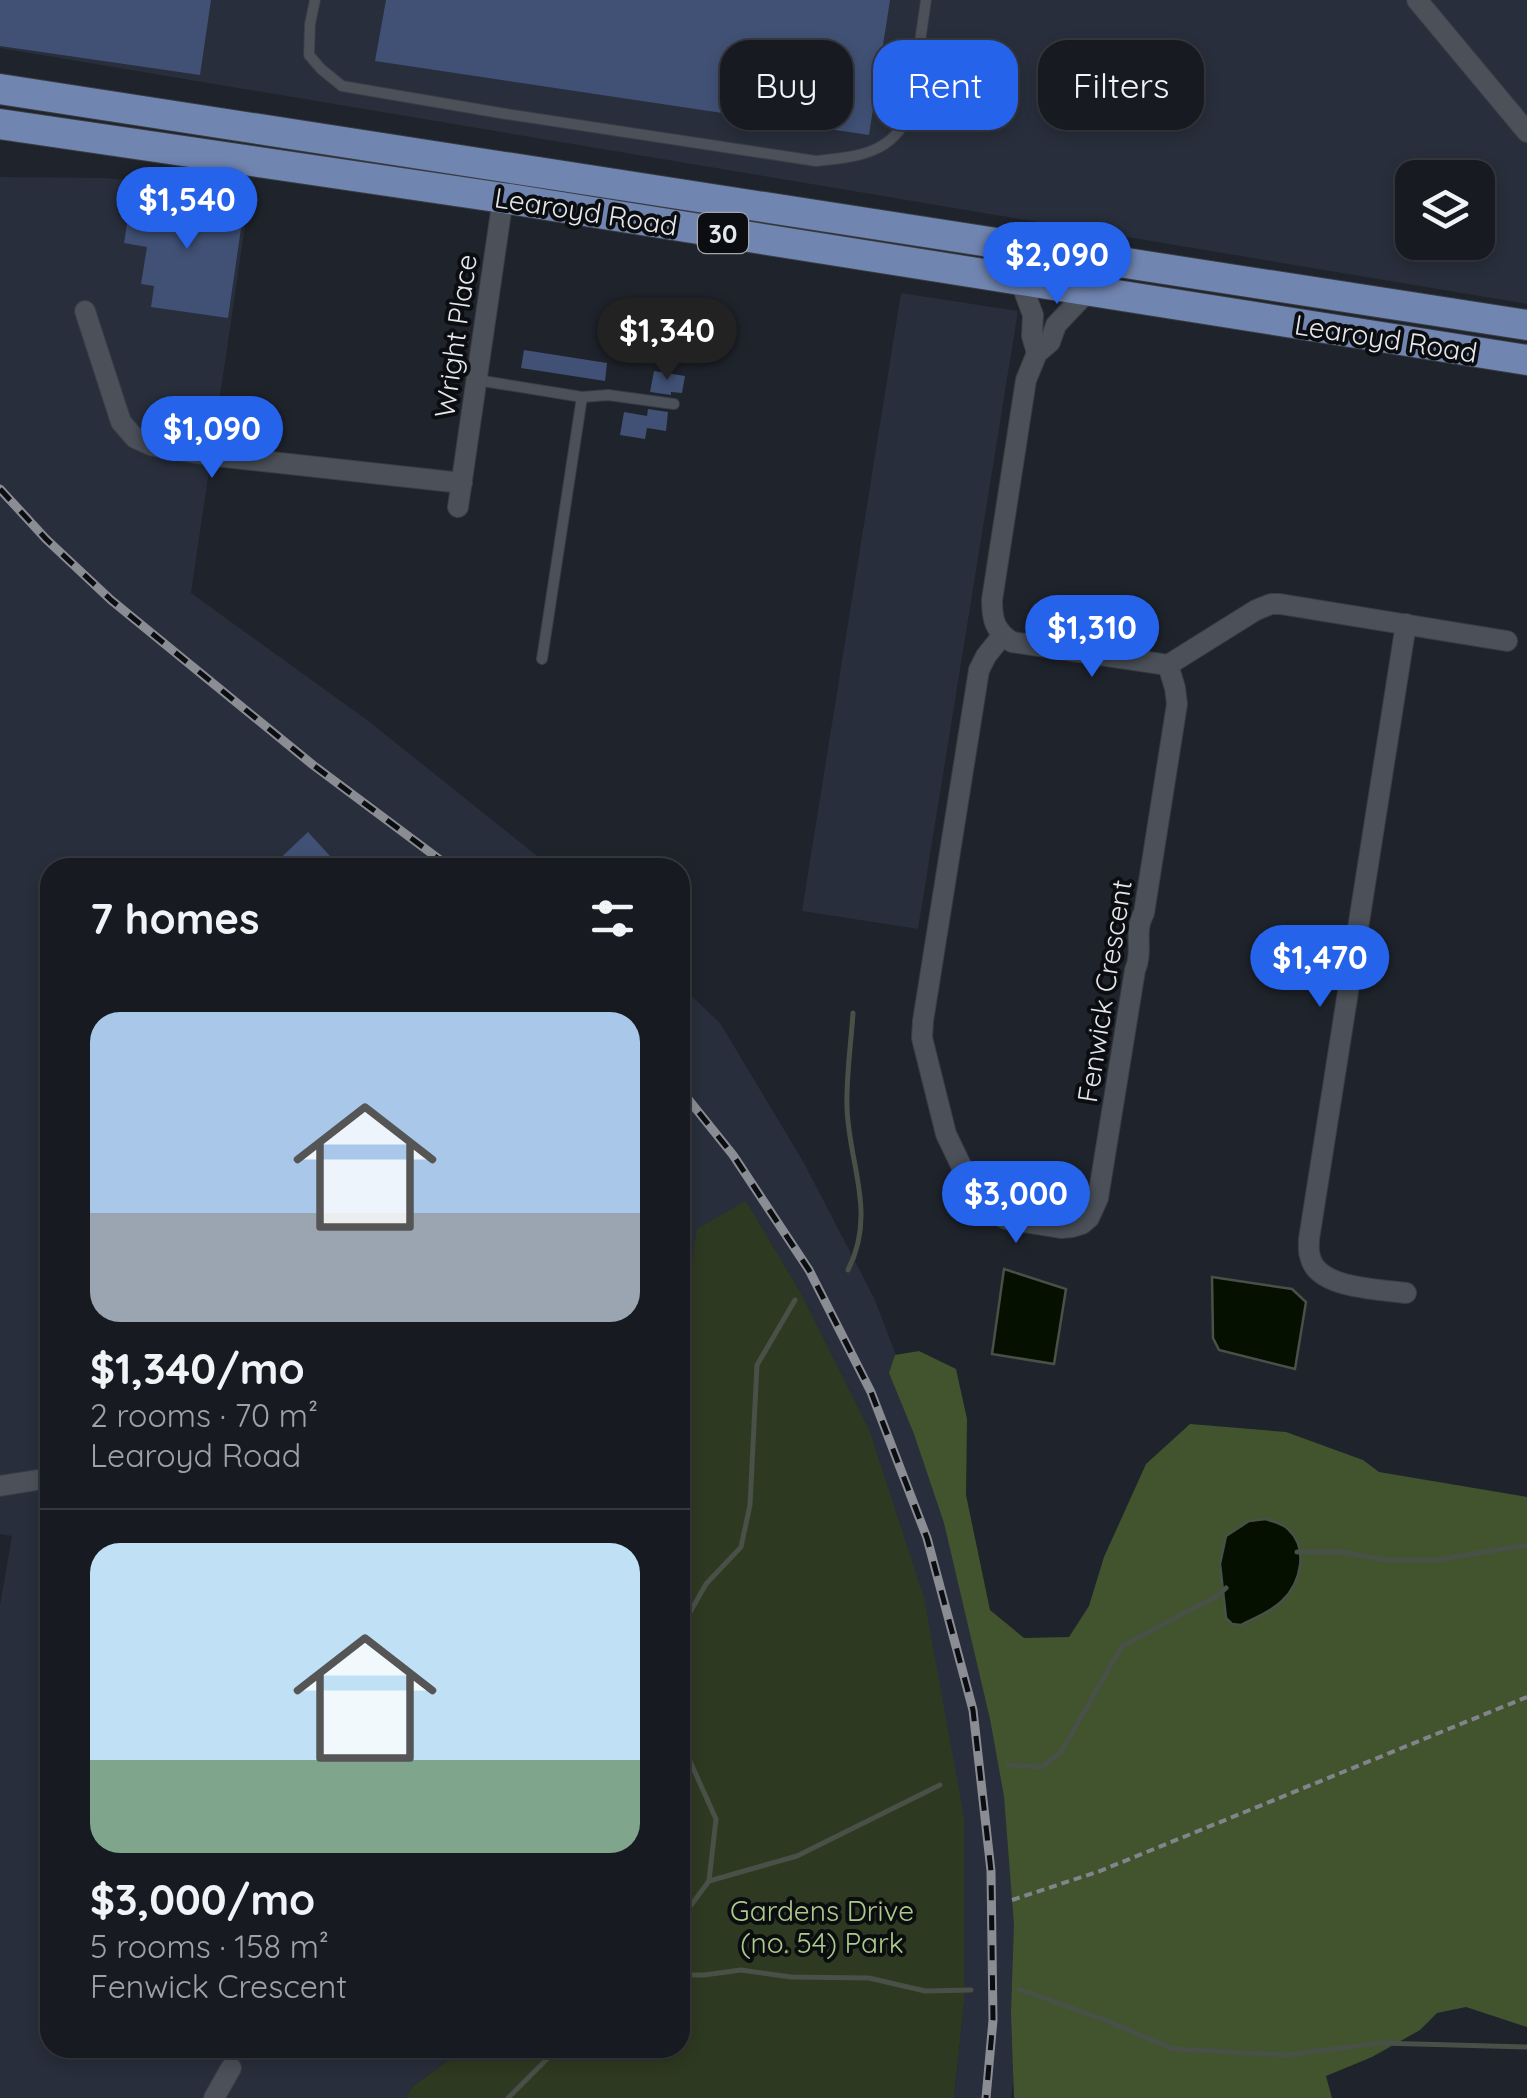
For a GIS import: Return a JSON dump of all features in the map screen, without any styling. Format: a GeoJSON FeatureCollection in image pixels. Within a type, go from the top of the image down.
{"type":"FeatureCollection","features":[{"type":"Feature","properties":{"kind":"main road","name":"Learoyd Road"},"geometry":{"type":"LineString","coordinates":[[0,90],[1527,325]]}},
{"type":"Feature","properties":{"kind":"main road","name":"Learoyd Road"},"geometry":{"type":"LineString","coordinates":[[0,124],[504,198],[1527,360]]}},
{"type":"Feature","properties":{"kind":"street"},"geometry":{"type":"LineString","coordinates":[[1417,0],[1527,132]]}},
{"type":"Feature","properties":{"kind":"street","name":"Wright Place"},"geometry":{"type":"LineString","coordinates":[[458,507],[504,198]]}},
{"type":"Feature","properties":{"kind":"street"},"geometry":{"type":"LineString","coordinates":[[1020,280],[1033,314],[1032,336],[1037,353]]}},
{"type":"Feature","properties":{"kind":"street"},"geometry":{"type":"LineString","coordinates":[[1088,291],[1062,318],[1050,342],[1037,353],[1026,380],[992,600],[992,618],[1002,636],[1012,642],[1168,665],[1256,610],[1271,604],[1293,604],[1506,641]]}},
{"type":"Feature","properties":{"kind":"street"},"geometry":{"type":"LineString","coordinates":[[84,311],[122,422],[135,438],[153,446],[207,455],[462,483]]}},
{"type":"Feature","properties":{"kind":"street"},"geometry":{"type":"LineString","coordinates":[[1406,624],[1309,1240],[1310,1260],[1320,1274],[1336,1282],[1406,1294]]}},
{"type":"Feature","properties":{"kind":"street","name":"Fenwick Crescent"},"geometry":{"type":"LineString","coordinates":[[1002,636],[979,670],[922,1038],[950,1144],[978,1201],[1006,1219],[1072,1227],[1089,1218],[1098,1198],[1135,970],[1140,960],[1138,925],[1144,912],[1177,704],[1168,665]]}},
{"type":"Feature","properties":{"kind":"street"},"geometry":{"type":"LineString","coordinates":[[0,1486],[40,1480]]}},
{"type":"Feature","properties":{"kind":"street"},"geometry":{"type":"LineString","coordinates":[[214,2098],[231,2068]]}},
{"type":"Feature","properties":{"kind":"lane"},"geometry":{"type":"LineString","coordinates":[[315,0],[310,55],[342,86],[816,161],[858,157],[882,146],[904,128],[910,111],[926,0]]}},
{"type":"Feature","properties":{"kind":"lane"},"geometry":{"type":"LineString","coordinates":[[476,380],[582,396],[608,395],[674,404]]}},
{"type":"Feature","properties":{"kind":"lane"},"geometry":{"type":"LineString","coordinates":[[542,659],[582,396]]}},
{"type":"Feature","properties":{"kind":"path"},"geometry":{"type":"LineString","coordinates":[[1012,1900],[1100,1871],[1527,1696]]}},
{"type":"Feature","properties":{"kind":"shaded area"},"geometry":{"type":"Polygon","coordinates":[[[0,0],[1527,0],[1527,304],[0,48],[0,0]]]}},
{"type":"Feature","properties":{"kind":"shaded area"},"geometry":{"type":"Polygon","coordinates":[[[0,177],[105,178],[250,192],[191,593],[367,720],[540,858],[40,858],[40,2058],[452,2058],[413,2086],[406,2098],[0,2098],[0,1605],[12,1536],[0,1534],[0,177]]]}},
{"type":"Feature","properties":{"kind":"shaded area"},"geometry":{"type":"Polygon","coordinates":[[[901,293],[1018,311],[918,929],[802,911],[901,293]]]}},
{"type":"Feature","properties":{"kind":"shaded area"},"geometry":{"type":"Polygon","coordinates":[[[690,994],[720,1023],[804,1163],[874,1298],[927,1435],[1025,1824],[1021,2020],[1011,2098],[954,2098],[964,2003],[964,1817],[869,1429],[801,1293],[746,1201],[690,1318],[690,994]]]}},
{"type":"Feature","properties":{"kind":"shaded area"},"geometry":{"type":"Polygon","coordinates":[[[1004,1269],[1066,1289],[1054,1364],[992,1354],[1004,1269]]]}},
{"type":"Feature","properties":{"kind":"shaded area"},"geometry":{"type":"Polygon","coordinates":[[[1212,1277],[1292,1289],[1306,1302],[1295,1369],[1219,1350],[1213,1338],[1212,1277]]]}},
{"type":"Feature","properties":{"kind":"shaded area"},"geometry":{"type":"Polygon","coordinates":[[[1266,1519],[1283,1525],[1295,1537],[1300,1555],[1298,1575],[1289,1594],[1278,1605],[1241,1625],[1232,1624],[1226,1618],[1220,1564],[1226,1536],[1249,1521],[1266,1519]]]}},
{"type":"Feature","properties":{"kind":"green space","name":"Gardens Drive (no. 54) Park"},"geometry":{"type":"Polygon","coordinates":[[[746,1201],[801,1293],[869,1429],[924,1598],[964,1817],[964,2003],[954,2098],[406,2098],[413,2086],[452,2058],[690,2058],[690,1274],[697,1229],[746,1201]]]}},
{"type":"Feature","properties":{"kind":"green space"},"geometry":{"type":"Polygon","coordinates":[[[919,1351],[956,1369],[967,1419],[966,1495],[990,1610],[1024,1638],[1069,1637],[1089,1606],[1104,1557],[1146,1464],[1190,1424],[1286,1432],[1363,1460],[1379,1472],[1527,1497],[1527,2027],[1466,2007],[1437,2013],[1420,2030],[1372,2057],[1326,2076],[1332,2098],[1014,2098],[1014,1925],[1004,1796],[944,1523],[889,1373],[895,1355],[919,1351]]]}},
{"type":"Feature","properties":{"kind":"building"},"geometry":{"type":"Polygon","coordinates":[[[0,0],[211,0],[200,75],[0,46],[0,0]]]}},
{"type":"Feature","properties":{"kind":"building"},"geometry":{"type":"Polygon","coordinates":[[[386,0],[890,0],[884,40],[873,40],[869,135],[836,130],[853,130],[853,40],[720,40],[720,113],[375,61],[386,0]]]}},
{"type":"Feature","properties":{"kind":"building"},"geometry":{"type":"Polygon","coordinates":[[[132,192],[244,208],[228,318],[151,307],[154,286],[141,284],[147,247],[124,243],[132,192]]]}},
{"type":"Feature","properties":{"kind":"building"},"geometry":{"type":"Polygon","coordinates":[[[524,350],[607,363],[605,381],[521,368],[524,350]]]}},
{"type":"Feature","properties":{"kind":"building"},"geometry":{"type":"Polygon","coordinates":[[[654,371],[685,376],[682,393],[650,392],[654,371]]]}},
{"type":"Feature","properties":{"kind":"building"},"geometry":{"type":"Polygon","coordinates":[[[648,409],[668,412],[666,431],[647,428],[645,439],[620,435],[624,412],[647,416],[648,409]]]}},
{"type":"Feature","properties":{"kind":"building"},"geometry":{"type":"Polygon","coordinates":[[[308,832],[332,858],[281,858],[308,832]]]}},
{"type":"Feature","properties":{"kind":"waterway"},"geometry":{"type":"LineString","coordinates":[[848,1270],[856,1249],[861,1209],[847,1108],[853,1013]]}},
{"type":"Feature","properties":{"kind":"waterway"},"geometry":{"type":"LineString","coordinates":[[690,1612],[706,1584],[741,1547],[750,1505],[757,1365],[795,1300]]}},
{"type":"Feature","properties":{"kind":"waterway"},"geometry":{"type":"LineString","coordinates":[[1297,1552],[1436,1560],[1527,1545]]}},
{"type":"Feature","properties":{"kind":"waterway"},"geometry":{"type":"LineString","coordinates":[[1008,1765],[1042,1767],[1061,1752],[1122,1646],[1226,1588]]}},
{"type":"Feature","properties":{"kind":"waterway"},"geometry":{"type":"LineString","coordinates":[[690,1761],[716,1819],[709,1881]]}},
{"type":"Feature","properties":{"kind":"waterway"},"geometry":{"type":"LineString","coordinates":[[690,1907],[709,1881],[797,1856],[940,1785]]}},
{"type":"Feature","properties":{"kind":"waterway"},"geometry":{"type":"LineString","coordinates":[[690,1975],[741,1970],[791,1977],[869,1978],[925,1991],[971,1990]]}},
{"type":"Feature","properties":{"kind":"waterway"},"geometry":{"type":"LineString","coordinates":[[1019,1989],[1173,2049],[1287,2055],[1380,2043],[1527,2047]]}},
{"type":"Feature","properties":{"kind":"waterway"},"geometry":{"type":"LineString","coordinates":[[508,2098],[548,2058]]}},
{"type":"Feature","properties":{"kind":"railway"},"geometry":{"type":"LineString","coordinates":[[0,489],[111,600],[313,765],[438,858]]}},
{"type":"Feature","properties":{"kind":"railway"},"geometry":{"type":"LineString","coordinates":[[690,1101],[733,1155],[809,1270],[871,1392],[927,1538],[973,1710],[991,1871],[993,2020],[986,2098]]}}]}
